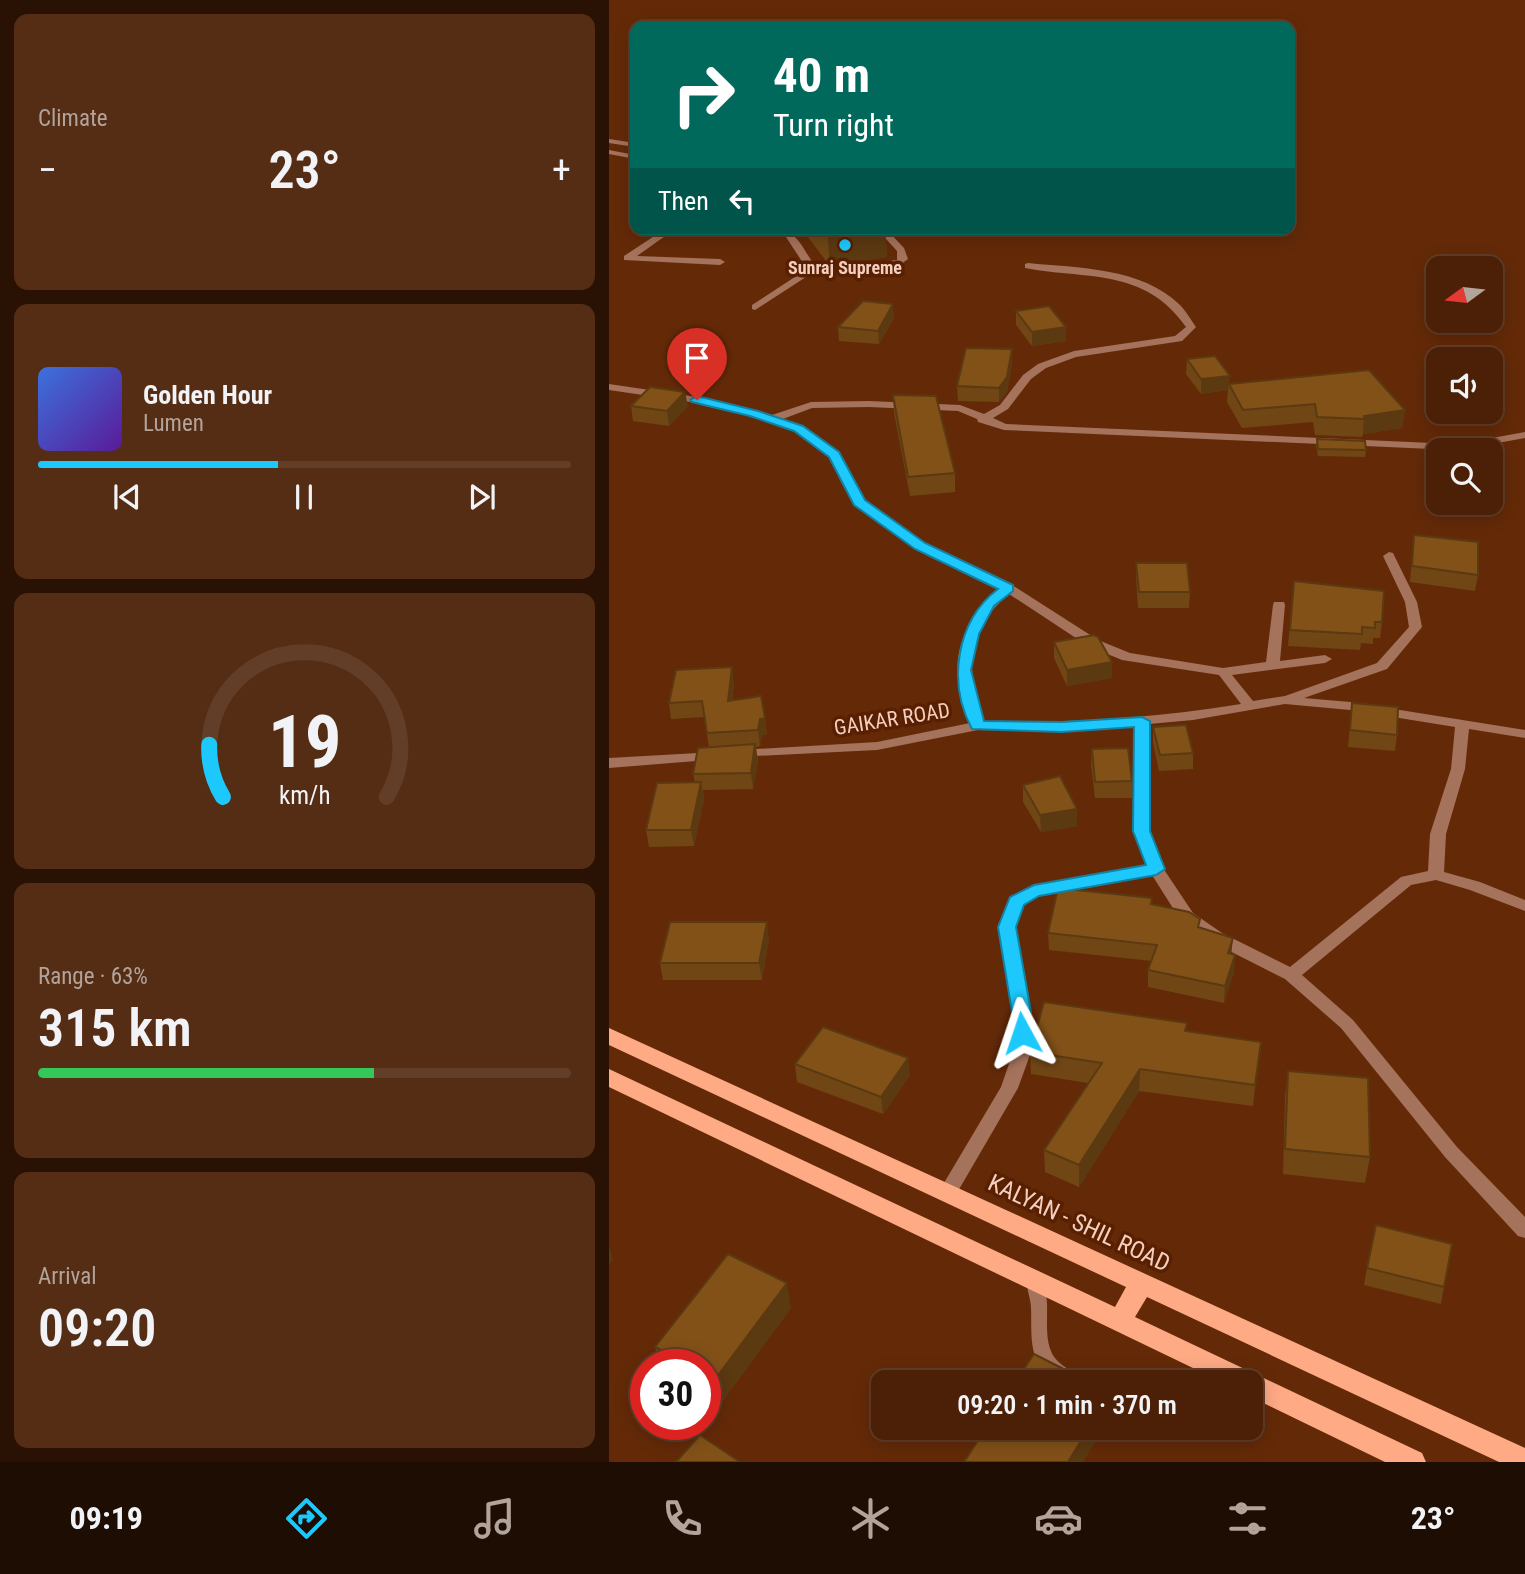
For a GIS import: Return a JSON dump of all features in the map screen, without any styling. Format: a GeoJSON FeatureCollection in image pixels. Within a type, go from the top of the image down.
{"type":"FeatureCollection","features":[{"type":"Feature","properties":{"kind":"main road","name":"KALYAN - SHIL ROAD"},"geometry":{"type":"LineString","coordinates":[[609,1036],[1525,1461]]}},
{"type":"Feature","properties":{"kind":"main road"},"geometry":{"type":"LineString","coordinates":[[609,1077],[1221,1370]]}},
{"type":"Feature","properties":{"kind":"main road"},"geometry":{"type":"LineString","coordinates":[[1120,1321],[1141,1284]]}},
{"type":"Feature","properties":{"kind":"main road"},"geometry":{"type":"LineString","coordinates":[[1263,1390],[1413,1462]]}},
{"type":"Feature","properties":{"kind":"street"},"geometry":{"type":"LineString","coordinates":[[609,141],[630,144]]}},
{"type":"Feature","properties":{"kind":"street"},"geometry":{"type":"LineString","coordinates":[[609,152],[630,155]]}},
{"type":"Feature","properties":{"kind":"street"},"geometry":{"type":"LineString","coordinates":[[662,235],[627,258],[720,262]]}},
{"type":"Feature","properties":{"kind":"street"},"geometry":{"type":"LineString","coordinates":[[755,307],[803,275],[810,266],[808,258],[789,235]]}},
{"type":"Feature","properties":{"kind":"street"},"geometry":{"type":"LineString","coordinates":[[803,275],[900,262],[903,259],[901,250],[887,235]]}},
{"type":"Feature","properties":{"kind":"street"},"geometry":{"type":"LineString","coordinates":[[982,420],[1004,407],[1027,377],[1042,366],[1074,354],[1178,339],[1191,327],[1183,312],[1136,279],[1028,266]]}},
{"type":"Feature","properties":{"kind":"street"},"geometry":{"type":"LineString","coordinates":[[609,387],[697,400],[799,428],[834,455],[859,502],[920,546],[1008,588],[1093,643],[1127,657],[1223,672],[1325,659]]}},
{"type":"Feature","properties":{"kind":"street"},"geometry":{"type":"LineString","coordinates":[[772,419],[811,405],[869,404],[960,408],[1003,427],[1432,446],[1481,443],[1525,435]]}},
{"type":"Feature","properties":{"kind":"street"},"geometry":{"type":"LineString","coordinates":[[1285,700],[1382,666],[1416,626],[1411,602],[1389,556]]}},
{"type":"Feature","properties":{"kind":"street"},"geometry":{"type":"LineString","coordinates":[[978,726],[963,670],[972,634],[988,603],[1008,588]]}},
{"type":"Feature","properties":{"kind":"street"},"geometry":{"type":"LineString","coordinates":[[1273,664],[1279,605]]}},
{"type":"Feature","properties":{"kind":"street"},"geometry":{"type":"LineString","coordinates":[[1223,672],[1249,705]]}},
{"type":"Feature","properties":{"kind":"street"},"geometry":{"type":"LineString","coordinates":[[1285,700],[1350,706],[1525,734]]}},
{"type":"Feature","properties":{"kind":"street","name":"GAIKAR ROAD"},"geometry":{"type":"LineString","coordinates":[[609,763],[865,747],[978,726],[1062,727],[1142,721],[1193,716],[1285,700]]}},
{"type":"Feature","properties":{"kind":"street"},"geometry":{"type":"LineString","coordinates":[[1142,721],[1141,831],[1156,869],[1187,917],[1216,937],[1291,975],[1347,1024],[1451,1152],[1525,1230]]}},
{"type":"Feature","properties":{"kind":"street"},"geometry":{"type":"LineString","coordinates":[[1436,875],[1438,834],[1458,769],[1462,726]]}},
{"type":"Feature","properties":{"kind":"street"},"geometry":{"type":"LineString","coordinates":[[947,1193],[1009,1088],[1021,1055],[1022,1012],[1007,927],[1016,901],[1034,891],[1156,869]]}},
{"type":"Feature","properties":{"kind":"street"},"geometry":{"type":"LineString","coordinates":[[1291,975],[1406,881],[1436,875],[1475,886],[1525,906]]}},
{"type":"Feature","properties":{"kind":"lane"},"geometry":{"type":"LineString","coordinates":[[1035,1281],[1040,1305],[1040,1350],[1048,1367],[1053,1370]]}},
{"type":"Feature","properties":{"kind":"building"},"geometry":{"type":"Polygon","coordinates":[[[863,301],[893,304],[878,331],[838,327],[863,301]]]}},
{"type":"Feature","properties":{"kind":"building"},"geometry":{"type":"Polygon","coordinates":[[[1049,306],[1066,327],[1032,332],[1016,311],[1049,306]]]}},
{"type":"Feature","properties":{"kind":"building"},"geometry":{"type":"Polygon","coordinates":[[[966,348],[1012,349],[1007,377],[999,388],[957,386],[966,348]]]}},
{"type":"Feature","properties":{"kind":"building"},"geometry":{"type":"Polygon","coordinates":[[[1215,356],[1230,376],[1201,379],[1187,359],[1215,356]]]}},
{"type":"Feature","properties":{"kind":"building"},"geometry":{"type":"Polygon","coordinates":[[[1369,370],[1405,410],[1364,416],[1364,419],[1317,417],[1315,404],[1243,410],[1229,384],[1369,370]]]}},
{"type":"Feature","properties":{"kind":"building"},"geometry":{"type":"Polygon","coordinates":[[[650,387],[685,392],[667,411],[631,406],[650,387]]]}},
{"type":"Feature","properties":{"kind":"building"},"geometry":{"type":"Polygon","coordinates":[[[893,395],[936,396],[955,473],[908,477],[893,395]]]}},
{"type":"Feature","properties":{"kind":"building"},"geometry":{"type":"Polygon","coordinates":[[[1317,439],[1365,441],[1366,450],[1318,449],[1317,439]]]}},
{"type":"Feature","properties":{"kind":"building"},"geometry":{"type":"Polygon","coordinates":[[[1414,535],[1478,542],[1478,575],[1412,566],[1414,535]]]}},
{"type":"Feature","properties":{"kind":"building"},"geometry":{"type":"Polygon","coordinates":[[[1136,563],[1187,563],[1190,592],[1139,592],[1136,563]]]}},
{"type":"Feature","properties":{"kind":"building"},"geometry":{"type":"Polygon","coordinates":[[[1294,581],[1384,591],[1382,622],[1375,622],[1375,628],[1362,627],[1362,634],[1290,630],[1294,581]]]}},
{"type":"Feature","properties":{"kind":"building"},"geometry":{"type":"Polygon","coordinates":[[[1094,635],[1098,637],[1112,662],[1067,670],[1054,642],[1094,635]]]}},
{"type":"Feature","properties":{"kind":"building"},"geometry":{"type":"Polygon","coordinates":[[[732,667],[728,701],[761,696],[765,718],[760,719],[758,730],[707,733],[702,701],[669,703],[676,670],[732,667]]]}},
{"type":"Feature","properties":{"kind":"building"},"geometry":{"type":"Polygon","coordinates":[[[1352,703],[1398,707],[1397,735],[1350,730],[1352,703]]]}},
{"type":"Feature","properties":{"kind":"building"},"geometry":{"type":"Polygon","coordinates":[[[1186,725],[1193,753],[1160,755],[1153,727],[1186,725]]]}},
{"type":"Feature","properties":{"kind":"building"},"geometry":{"type":"Polygon","coordinates":[[[755,744],[751,773],[693,774],[698,748],[755,744]]]}},
{"type":"Feature","properties":{"kind":"building"},"geometry":{"type":"Polygon","coordinates":[[[1128,748],[1132,781],[1095,782],[1092,749],[1128,748]]]}},
{"type":"Feature","properties":{"kind":"building"},"geometry":{"type":"Polygon","coordinates":[[[1060,776],[1077,809],[1040,815],[1023,785],[1060,776]]]}},
{"type":"Feature","properties":{"kind":"building"},"geometry":{"type":"Polygon","coordinates":[[[701,782],[691,830],[646,830],[657,783],[701,782]]]}},
{"type":"Feature","properties":{"kind":"building"},"geometry":{"type":"Polygon","coordinates":[[[1058,888],[1152,898],[1151,904],[1189,912],[1200,919],[1198,927],[1233,938],[1228,953],[1235,955],[1225,986],[1148,970],[1157,945],[1048,933],[1058,888]]]}},
{"type":"Feature","properties":{"kind":"building"},"geometry":{"type":"Polygon","coordinates":[[[670,922],[767,922],[759,963],[660,963],[670,922]]]}},
{"type":"Feature","properties":{"kind":"building"},"geometry":{"type":"Polygon","coordinates":[[[1044,1002],[1187,1023],[1185,1031],[1261,1042],[1255,1085],[1140,1069],[1079,1165],[1044,1150],[1102,1063],[1030,1052],[1044,1002]]]}},
{"type":"Feature","properties":{"kind":"building"},"geometry":{"type":"Polygon","coordinates":[[[823,1027],[908,1058],[881,1097],[795,1064],[823,1027]]]}},
{"type":"Feature","properties":{"kind":"building"},"geometry":{"type":"Polygon","coordinates":[[[1288,1071],[1368,1078],[1370,1157],[1285,1149],[1288,1071]]]}},
{"type":"Feature","properties":{"kind":"building"},"geometry":{"type":"Polygon","coordinates":[[[1376,1225],[1452,1244],[1444,1287],[1367,1268],[1376,1225]]]}},
{"type":"Feature","properties":{"kind":"building"},"geometry":{"type":"Polygon","coordinates":[[[728,1254],[787,1283],[721,1371],[721,1349],[655,1347],[728,1254]]]}},
{"type":"Feature","properties":{"kind":"building"},"geometry":{"type":"Polygon","coordinates":[[[1034,1354],[1065,1370],[1023,1370],[1034,1354]]]}},
{"type":"Feature","properties":{"kind":"building"},"geometry":{"type":"Polygon","coordinates":[[[696,1440],[707,1440],[740,1462],[676,1462],[696,1440]]]}},
{"type":"Feature","properties":{"kind":"building"},"geometry":{"type":"Polygon","coordinates":[[[978,1440],[1082,1440],[1068,1462],[964,1462],[978,1440]]]}},
{"type":"Feature","properties":{"kind":"place","name":"Sunraj Supreme"},"geometry":{"type":"Point","coordinates":[845,245]}},
{"type":"Feature","properties":{"kind":"route"},"geometry":{"type":"LineString","coordinates":[[697,400],[754,413],[799,428],[834,455],[859,502],[920,546],[1008,588],[988,603],[972,634],[963,670],[978,726],[1062,727],[1142,721],[1141,831],[1156,869],[1096,883],[1034,891],[1016,901],[1007,927],[1011,965],[1022,1012],[1022,1033]]}}]}
